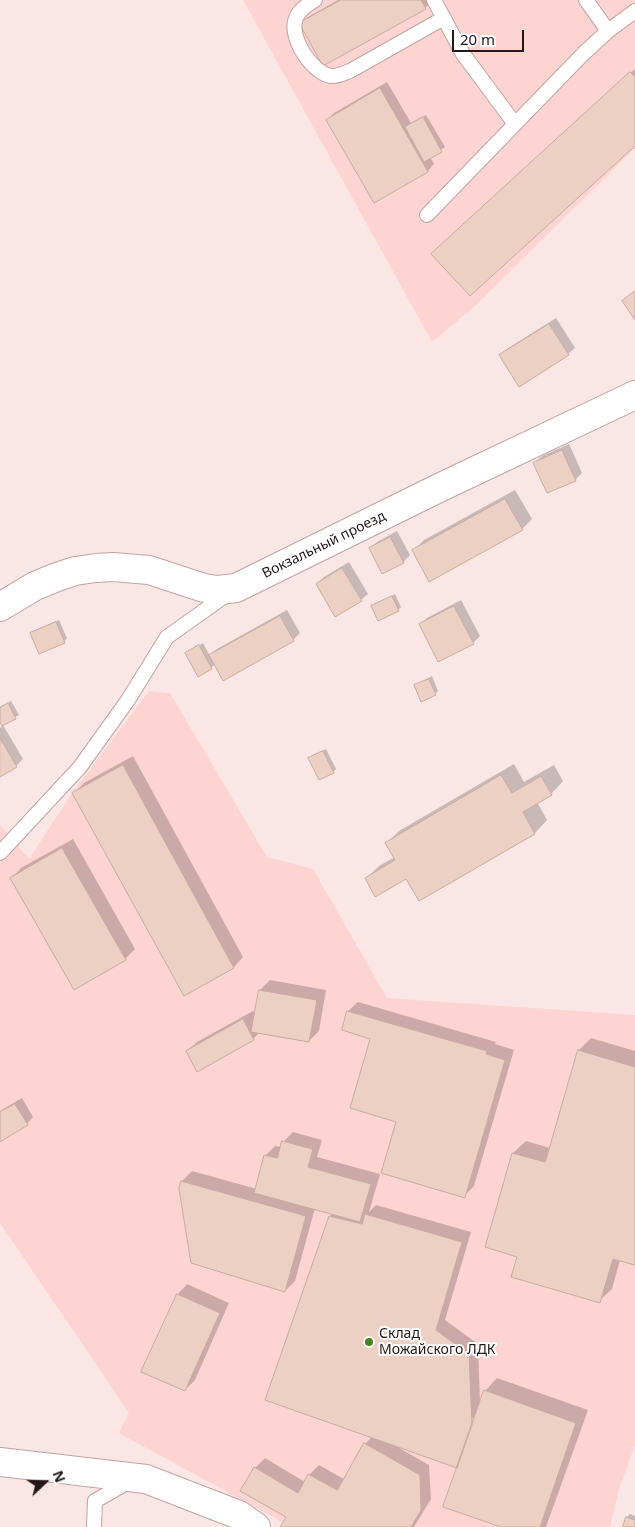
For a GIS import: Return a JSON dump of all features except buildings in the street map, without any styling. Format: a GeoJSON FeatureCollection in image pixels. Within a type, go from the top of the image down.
{"type":"FeatureCollection","features":[{"type":"Feature","properties":{"kind":"street","name":"Вокзальный проезд"},"geometry":{"type":"LineString","coordinates":[[0,606],[35,586],[57,577],[75,571],[96,568],[113,567],[149,570],[204,588],[218,590],[236,588],[441,487],[635,395]]}},
{"type":"Feature","properties":{"kind":"street"},"geometry":{"type":"LineString","coordinates":[[0,1462],[146,1479],[248,1521]]}},
{"type":"Feature","properties":{"kind":"lane"},"geometry":{"type":"LineString","coordinates":[[315,0],[306,6],[295,18],[295,35],[304,53],[318,71],[333,77],[350,71],[444,18]]}},
{"type":"Feature","properties":{"kind":"lane"},"geometry":{"type":"LineString","coordinates":[[434,0],[463,54],[515,124]]}},
{"type":"Feature","properties":{"kind":"lane"},"geometry":{"type":"LineString","coordinates":[[586,0],[608,31]]}},
{"type":"Feature","properties":{"kind":"lane"},"geometry":{"type":"LineString","coordinates":[[427,215],[583,54],[608,31],[635,11]]}},
{"type":"Feature","properties":{"kind":"lane"},"geometry":{"type":"LineString","coordinates":[[0,852],[80,766],[128,700],[168,637],[236,588]]}},
{"type":"Feature","properties":{"kind":"lane"},"geometry":{"type":"LineString","coordinates":[[94,1527],[94,1502],[135,1478]]}},
{"type":"Feature","properties":{"kind":"shaded area"},"geometry":{"type":"Polygon","coordinates":[[[243,0],[635,0],[635,148],[475,306],[432,342],[243,0]]]}},
{"type":"Feature","properties":{"kind":"shaded area"},"geometry":{"type":"Polygon","coordinates":[[[149,691],[170,693],[267,857],[313,869],[387,998],[635,1015],[635,1445],[619,1489],[610,1527],[280,1527],[282,1522],[119,1433],[129,1413],[0,1223],[0,825],[29,859],[72,793],[149,691]]]}},
{"type":"Feature","properties":{"kind":"place","name":"Склад Можайского ЛДК"},"geometry":{"type":"Point","coordinates":[369,1342]}}]}
